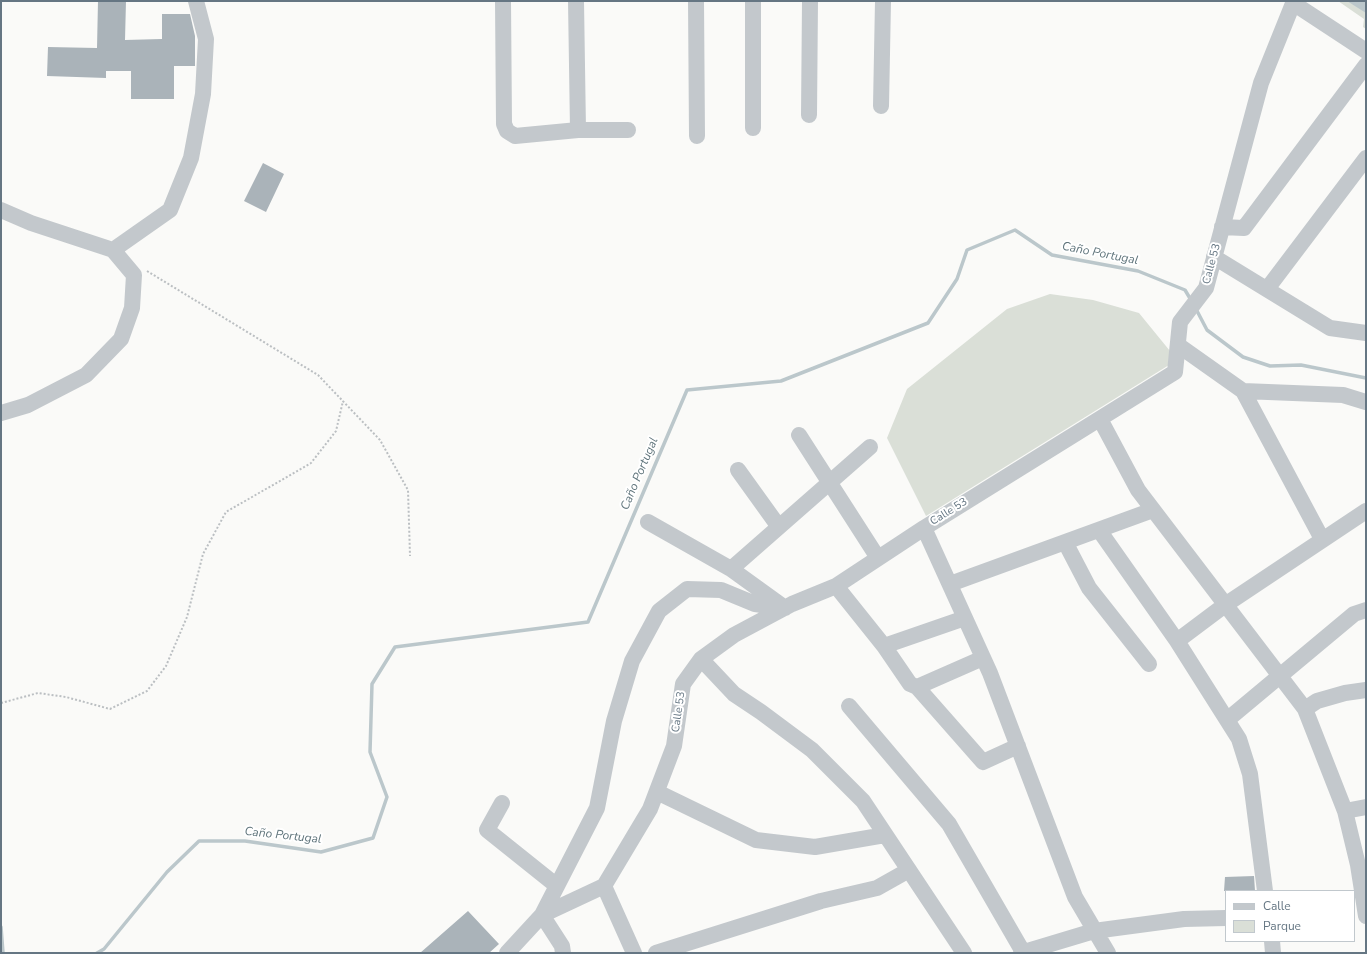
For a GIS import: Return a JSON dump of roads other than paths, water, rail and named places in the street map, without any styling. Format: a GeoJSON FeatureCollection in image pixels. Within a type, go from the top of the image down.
{"type":"FeatureCollection","features":[{"type":"Feature","properties":{"kind":"street"},"geometry":{"type":"LineString","coordinates":[[112,250],[170,210],[191,158],[203,94],[206,39],[196,1]]}},
{"type":"Feature","properties":{"kind":"street"},"geometry":{"type":"LineString","coordinates":[[503,1],[504,124],[507,131],[515,136],[578,130],[628,130]]}},
{"type":"Feature","properties":{"kind":"street"},"geometry":{"type":"LineString","coordinates":[[576,1],[578,130]]}},
{"type":"Feature","properties":{"kind":"street"},"geometry":{"type":"LineString","coordinates":[[696,1],[697,136]]}},
{"type":"Feature","properties":{"kind":"street"},"geometry":{"type":"LineString","coordinates":[[753,1],[753,128]]}},
{"type":"Feature","properties":{"kind":"street"},"geometry":{"type":"LineString","coordinates":[[809,115],[810,1]]}},
{"type":"Feature","properties":{"kind":"street"},"geometry":{"type":"LineString","coordinates":[[881,106],[883,1]]}},
{"type":"Feature","properties":{"kind":"street"},"geometry":{"type":"LineString","coordinates":[[1294,2],[1366,51]]}},
{"type":"Feature","properties":{"kind":"street","name":"Calle 53"},"geometry":{"type":"LineString","coordinates":[[604,886],[650,809],[674,746],[683,684],[701,659],[734,635],[784,608],[836,586],[924,528],[1174,372],[1180,322],[1206,288],[1261,83],[1294,2]]}},
{"type":"Feature","properties":{"kind":"street"},"geometry":{"type":"LineString","coordinates":[[1222,227],[1244,228],[1366,66]]}},
{"type":"Feature","properties":{"kind":"street"},"geometry":{"type":"LineString","coordinates":[[1266,289],[1366,158]]}},
{"type":"Feature","properties":{"kind":"street"},"geometry":{"type":"LineString","coordinates":[[1,210],[32,223],[112,250],[134,275],[132,308],[121,339],[86,375],[28,405],[1,413]]}},
{"type":"Feature","properties":{"kind":"street"},"geometry":{"type":"LineString","coordinates":[[1214,257],[1330,328],[1366,333]]}},
{"type":"Feature","properties":{"kind":"street"},"geometry":{"type":"LineString","coordinates":[[1178,345],[1243,391],[1322,539]]}},
{"type":"Feature","properties":{"kind":"street"},"geometry":{"type":"LineString","coordinates":[[1243,391],[1343,395],[1366,402]]}},
{"type":"Feature","properties":{"kind":"street"},"geometry":{"type":"LineString","coordinates":[[1100,419],[1138,490],[1224,605],[1305,709],[1345,811],[1358,865],[1366,916],[1355,917]]}},
{"type":"Feature","properties":{"kind":"street"},"geometry":{"type":"LineString","coordinates":[[799,435],[878,558]]}},
{"type":"Feature","properties":{"kind":"street"},"geometry":{"type":"LineString","coordinates":[[731,569],[870,447]]}},
{"type":"Feature","properties":{"kind":"street"},"geometry":{"type":"LineString","coordinates":[[738,470],[779,527]]}},
{"type":"Feature","properties":{"kind":"street"},"geometry":{"type":"LineString","coordinates":[[950,584],[1153,510]]}},
{"type":"Feature","properties":{"kind":"street"},"geometry":{"type":"LineString","coordinates":[[1177,641],[1224,605],[1366,511]]}},
{"type":"Feature","properties":{"kind":"street"},"geometry":{"type":"LineString","coordinates":[[648,522],[731,569],[784,608]]}},
{"type":"Feature","properties":{"kind":"street"},"geometry":{"type":"LineString","coordinates":[[924,528],[983,658],[1075,897],[1108,953]]}},
{"type":"Feature","properties":{"kind":"street"},"geometry":{"type":"LineString","coordinates":[[1099,530],[1177,641],[1239,739],[1250,774],[1265,890]]}},
{"type":"Feature","properties":{"kind":"street"},"geometry":{"type":"LineString","coordinates":[[1065,542],[1089,588],[1149,664]]}},
{"type":"Feature","properties":{"kind":"street"},"geometry":{"type":"LineString","coordinates":[[836,586],[884,646],[910,684],[917,687],[983,762],[1018,746]]}},
{"type":"Feature","properties":{"kind":"street"},"geometry":{"type":"LineString","coordinates":[[507,953],[542,915],[597,808],[614,721],[632,661],[660,611],[687,589],[721,590],[755,604],[784,608]]}},
{"type":"Feature","properties":{"kind":"street"},"geometry":{"type":"LineString","coordinates":[[1227,720],[1354,614],[1366,610]]}},
{"type":"Feature","properties":{"kind":"street"},"geometry":{"type":"LineString","coordinates":[[884,646],[965,618]]}},
{"type":"Feature","properties":{"kind":"street"},"geometry":{"type":"LineString","coordinates":[[917,687],[983,658]]}},
{"type":"Feature","properties":{"kind":"street"},"geometry":{"type":"LineString","coordinates":[[701,659],[734,694],[812,750],[863,801],[964,953]]}},
{"type":"Feature","properties":{"kind":"street"},"geometry":{"type":"LineString","coordinates":[[1305,709],[1317,701],[1345,693],[1366,690]]}},
{"type":"Feature","properties":{"kind":"street"},"geometry":{"type":"LineString","coordinates":[[848,706],[949,824],[1022,953],[1094,931],[1184,919],[1225,918]]}},
{"type":"Feature","properties":{"kind":"street"},"geometry":{"type":"LineString","coordinates":[[657,792],[756,840],[815,847],[885,835]]}},
{"type":"Feature","properties":{"kind":"street"},"geometry":{"type":"LineString","coordinates":[[502,803],[488,830],[557,886]]}},
{"type":"Feature","properties":{"kind":"street"},"geometry":{"type":"LineString","coordinates":[[1345,811],[1366,807]]}},
{"type":"Feature","properties":{"kind":"street"},"geometry":{"type":"LineString","coordinates":[[656,953],[821,901],[878,888],[909,870]]}},
{"type":"Feature","properties":{"kind":"street"},"geometry":{"type":"LineString","coordinates":[[542,915],[604,886],[634,953]]}},
{"type":"Feature","properties":{"kind":"street"},"geometry":{"type":"LineString","coordinates":[[542,915],[562,946],[563,953]]}},
{"type":"Feature","properties":{"kind":"street"},"geometry":{"type":"LineString","coordinates":[[1272,942],[1274,953]]}},
{"type":"Feature","properties":{"kind":"waterway","name":"Caño Portugal"},"geometry":{"type":"LineString","coordinates":[[97,953],[104,949],[167,872],[199,841],[245,841],[321,852],[373,838],[387,797],[370,752],[372,684],[395,647],[588,622],[687,390],[781,381],[928,323],[957,279],[967,250],[1015,230],[1052,255],[1138,271],[1185,290],[1191,300]]}},
{"type":"Feature","properties":{"kind":"waterway","name":"Caño Portugal"},"geometry":{"type":"LineString","coordinates":[[1196,309],[1207,330],[1243,357],[1270,366],[1301,365],[1366,378]]}},
{"type":"Feature","properties":{"kind":"waterway","name":"Caño Portugal"},"geometry":{"type":"LineString","coordinates":[[1,927],[3,953]]}}]}
